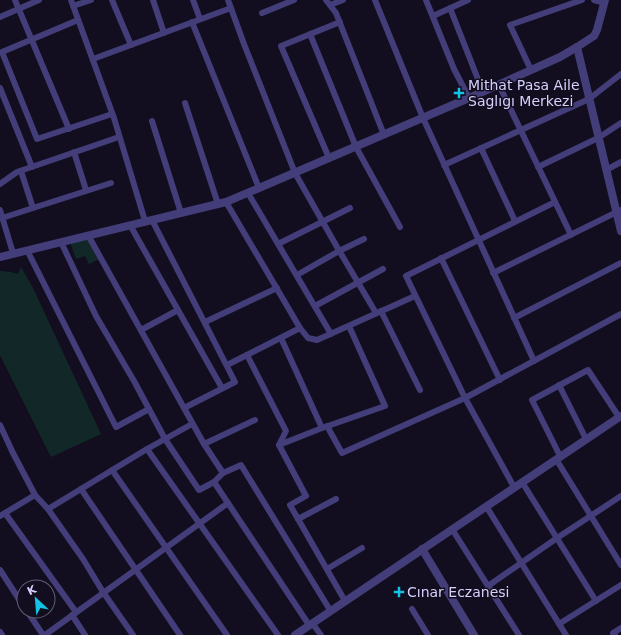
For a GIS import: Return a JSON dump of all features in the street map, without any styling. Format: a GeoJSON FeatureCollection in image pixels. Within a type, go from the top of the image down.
{"type":"FeatureCollection","features":[{"type":"Feature","properties":{"kind":"street"},"geometry":{"type":"LineString","coordinates":[[15,0],[69,129]]}},
{"type":"Feature","properties":{"kind":"street"},"geometry":{"type":"LineString","coordinates":[[0,17],[39,0]]}},
{"type":"Feature","properties":{"kind":"street"},"geometry":{"type":"LineString","coordinates":[[91,0],[72,3],[93,59],[148,221],[205,322],[235,382],[184,408]]}},
{"type":"Feature","properties":{"kind":"street"},"geometry":{"type":"LineString","coordinates":[[112,0],[131,45]]}},
{"type":"Feature","properties":{"kind":"street"},"geometry":{"type":"LineString","coordinates":[[153,0],[164,33]]}},
{"type":"Feature","properties":{"kind":"street"},"geometry":{"type":"LineString","coordinates":[[193,0],[200,19]]}},
{"type":"Feature","properties":{"kind":"street"},"geometry":{"type":"LineString","coordinates":[[228,0],[295,173],[339,251],[379,312],[420,390]]}},
{"type":"Feature","properties":{"kind":"street"},"geometry":{"type":"LineString","coordinates":[[262,13],[294,0]]}},
{"type":"Feature","properties":{"kind":"street"},"geometry":{"type":"LineString","coordinates":[[343,0],[328,3],[336,13],[340,22],[384,135]]}},
{"type":"Feature","properties":{"kind":"street"},"geometry":{"type":"LineString","coordinates":[[375,0],[444,166],[534,361]]}},
{"type":"Feature","properties":{"kind":"street"},"geometry":{"type":"LineString","coordinates":[[426,0],[454,69],[468,98]]}},
{"type":"Feature","properties":{"kind":"street"},"geometry":{"type":"LineString","coordinates":[[433,16],[468,0]]}},
{"type":"Feature","properties":{"kind":"street"},"geometry":{"type":"LineString","coordinates":[[531,70],[510,25],[582,0]]}},
{"type":"Feature","properties":{"kind":"street"},"geometry":{"type":"LineString","coordinates":[[0,257],[222,203],[384,135],[483,92],[577,47],[594,36],[597,30],[605,2],[594,0]]}},
{"type":"Feature","properties":{"kind":"street"},"geometry":{"type":"LineString","coordinates":[[93,59],[231,8]]}},
{"type":"Feature","properties":{"kind":"street"},"geometry":{"type":"LineString","coordinates":[[450,8],[483,92]]}},
{"type":"Feature","properties":{"kind":"street"},"geometry":{"type":"LineString","coordinates":[[78,20],[2,52],[37,139],[112,114]]}},
{"type":"Feature","properties":{"kind":"street"},"geometry":{"type":"LineString","coordinates":[[192,22],[259,188]]}},
{"type":"Feature","properties":{"kind":"street"},"geometry":{"type":"LineString","coordinates":[[328,158],[281,46],[340,22]]}},
{"type":"Feature","properties":{"kind":"street"},"geometry":{"type":"LineString","coordinates":[[310,34],[356,147],[400,227]]}},
{"type":"Feature","properties":{"kind":"street"},"geometry":{"type":"LineString","coordinates":[[577,47],[606,170],[619,211],[621,231]]}},
{"type":"Feature","properties":{"kind":"street"},"geometry":{"type":"LineString","coordinates":[[444,166],[589,98],[621,74]]}},
{"type":"Feature","properties":{"kind":"street"},"geometry":{"type":"LineString","coordinates":[[498,85],[571,235]]}},
{"type":"Feature","properties":{"kind":"street"},"geometry":{"type":"LineString","coordinates":[[0,88],[2,100],[32,167]]}},
{"type":"Feature","properties":{"kind":"street"},"geometry":{"type":"LineString","coordinates":[[185,103],[222,203],[277,288],[300,328],[308,338],[317,340],[415,296]]}},
{"type":"Feature","properties":{"kind":"street"},"geometry":{"type":"LineString","coordinates":[[152,121],[181,213]]}},
{"type":"Feature","properties":{"kind":"street"},"geometry":{"type":"LineString","coordinates":[[538,167],[598,138],[621,124]]}},
{"type":"Feature","properties":{"kind":"street"},"geometry":{"type":"LineString","coordinates":[[0,184],[9,176],[21,171],[119,137]]}},
{"type":"Feature","properties":{"kind":"street"},"geometry":{"type":"LineString","coordinates":[[481,148],[515,221]]}},
{"type":"Feature","properties":{"kind":"street"},"geometry":{"type":"LineString","coordinates":[[74,152],[86,190]]}},
{"type":"Feature","properties":{"kind":"street"},"geometry":{"type":"LineString","coordinates":[[606,170],[621,162]]}},
{"type":"Feature","properties":{"kind":"street"},"geometry":{"type":"LineString","coordinates":[[21,171],[33,208]]}},
{"type":"Feature","properties":{"kind":"street"},"geometry":{"type":"LineString","coordinates":[[2,218],[110,183]]}},
{"type":"Feature","properties":{"kind":"street"},"geometry":{"type":"LineString","coordinates":[[248,193],[331,334]]}},
{"type":"Feature","properties":{"kind":"street"},"geometry":{"type":"LineString","coordinates":[[514,487],[465,398],[406,276],[555,202]]}},
{"type":"Feature","properties":{"kind":"street"},"geometry":{"type":"LineString","coordinates":[[278,244],[350,208]]}},
{"type":"Feature","properties":{"kind":"street"},"geometry":{"type":"LineString","coordinates":[[0,210],[13,253]]}},
{"type":"Feature","properties":{"kind":"street"},"geometry":{"type":"LineString","coordinates":[[493,273],[619,211]]}},
{"type":"Feature","properties":{"kind":"street"},"geometry":{"type":"LineString","coordinates":[[130,225],[222,388]]}},
{"type":"Feature","properties":{"kind":"street"},"geometry":{"type":"LineString","coordinates":[[88,235],[192,424],[223,473]]}},
{"type":"Feature","properties":{"kind":"street"},"geometry":{"type":"LineString","coordinates":[[297,275],[339,251],[364,239]]}},
{"type":"Feature","properties":{"kind":"street"},"geometry":{"type":"LineString","coordinates":[[61,242],[96,316],[166,439],[199,490],[214,482],[223,473],[241,465],[330,610]]}},
{"type":"Feature","properties":{"kind":"street"},"geometry":{"type":"LineString","coordinates":[[27,250],[116,427],[149,409]]}},
{"type":"Feature","properties":{"kind":"street"},"geometry":{"type":"LineString","coordinates":[[441,258],[500,380]]}},
{"type":"Feature","properties":{"kind":"street"},"geometry":{"type":"LineString","coordinates":[[514,318],[621,264]]}},
{"type":"Feature","properties":{"kind":"street"},"geometry":{"type":"LineString","coordinates":[[315,306],[383,269]]}},
{"type":"Feature","properties":{"kind":"street"},"geometry":{"type":"LineString","coordinates":[[205,322],[277,288]]}},
{"type":"Feature","properties":{"kind":"street"},"geometry":{"type":"LineString","coordinates":[[141,330],[178,310]]}},
{"type":"Feature","properties":{"kind":"street"},"geometry":{"type":"LineString","coordinates":[[281,338],[324,427],[342,453],[465,398],[621,314]]}},
{"type":"Feature","properties":{"kind":"street"},"geometry":{"type":"LineString","coordinates":[[279,445],[324,427],[386,406],[349,326]]}},
{"type":"Feature","properties":{"kind":"street"},"geometry":{"type":"LineString","coordinates":[[227,366],[300,328]]}},
{"type":"Feature","properties":{"kind":"street"},"geometry":{"type":"LineString","coordinates":[[247,355],[286,431],[279,445]]}},
{"type":"Feature","properties":{"kind":"street"},"geometry":{"type":"LineString","coordinates":[[295,635],[330,610],[345,601],[514,487],[558,458],[620,416],[588,370],[532,400],[558,458],[621,565]]}},
{"type":"Feature","properties":{"kind":"street"},"geometry":{"type":"LineString","coordinates":[[559,385],[586,439]]}},
{"type":"Feature","properties":{"kind":"street"},"geometry":{"type":"LineString","coordinates":[[204,444],[255,420]]}},
{"type":"Feature","properties":{"kind":"street"},"geometry":{"type":"LineString","coordinates":[[48,509],[147,449],[192,424]]}},
{"type":"Feature","properties":{"kind":"street"},"geometry":{"type":"LineString","coordinates":[[0,425],[35,495],[48,509],[133,635]]}},
{"type":"Feature","properties":{"kind":"street"},"geometry":{"type":"LineString","coordinates":[[279,445],[306,496],[290,505],[345,601]]}},
{"type":"Feature","properties":{"kind":"street"},"geometry":{"type":"LineString","coordinates":[[147,449],[278,635]]}},
{"type":"Feature","properties":{"kind":"street"},"geometry":{"type":"LineString","coordinates":[[112,470],[227,635]]}},
{"type":"Feature","properties":{"kind":"street"},"geometry":{"type":"LineString","coordinates":[[214,482],[311,624],[321,635]]}},
{"type":"Feature","properties":{"kind":"street"},"geometry":{"type":"LineString","coordinates":[[522,482],[596,601]]}},
{"type":"Feature","properties":{"kind":"street"},"geometry":{"type":"LineString","coordinates":[[81,489],[180,635]]}},
{"type":"Feature","properties":{"kind":"street"},"geometry":{"type":"LineString","coordinates":[[35,495],[3,514],[74,613],[85,635]]}},
{"type":"Feature","properties":{"kind":"street"},"geometry":{"type":"LineString","coordinates":[[488,586],[621,496]]}},
{"type":"Feature","properties":{"kind":"street"},"geometry":{"type":"LineString","coordinates":[[298,519],[336,500]]}},
{"type":"Feature","properties":{"kind":"street"},"geometry":{"type":"LineString","coordinates":[[33,619],[44,635],[228,503]]}},
{"type":"Feature","properties":{"kind":"street"},"geometry":{"type":"LineString","coordinates":[[486,506],[566,635]]}},
{"type":"Feature","properties":{"kind":"street"},"geometry":{"type":"LineString","coordinates":[[452,529],[518,635]]}},
{"type":"Feature","properties":{"kind":"street"},"geometry":{"type":"LineString","coordinates":[[327,570],[362,548]]}},
{"type":"Feature","properties":{"kind":"street"},"geometry":{"type":"LineString","coordinates":[[422,549],[474,635]]}},
{"type":"Feature","properties":{"kind":"street"},"geometry":{"type":"LineString","coordinates":[[0,570],[16,594]]}},
{"type":"Feature","properties":{"kind":"street"},"geometry":{"type":"LineString","coordinates":[[559,624],[621,585]]}},
{"type":"Feature","properties":{"kind":"street"},"geometry":{"type":"LineString","coordinates":[[412,609],[428,635]]}},
{"type":"Feature","properties":{"kind":"street"},"geometry":{"type":"LineString","coordinates":[[615,635],[614,633],[621,628]]}},
{"type":"Feature","properties":{"kind":"green space"},"geometry":{"type":"Polygon","coordinates":[[[90,238],[101,258],[89,264],[85,256],[76,259],[70,242],[90,238]]]}},
{"type":"Feature","properties":{"kind":"green space"},"geometry":{"type":"Polygon","coordinates":[[[21,267],[32,286],[101,434],[51,457],[0,355],[0,271],[18,274],[21,267]]]}},
{"type":"Feature","properties":{"kind":"place","name":"Mithat Pasa Aile Saglıgı Merkezi"},"geometry":{"type":"Point","coordinates":[459,93]}},
{"type":"Feature","properties":{"kind":"place","name":"Cınar Eczanesi"},"geometry":{"type":"Point","coordinates":[399,592]}}]}
